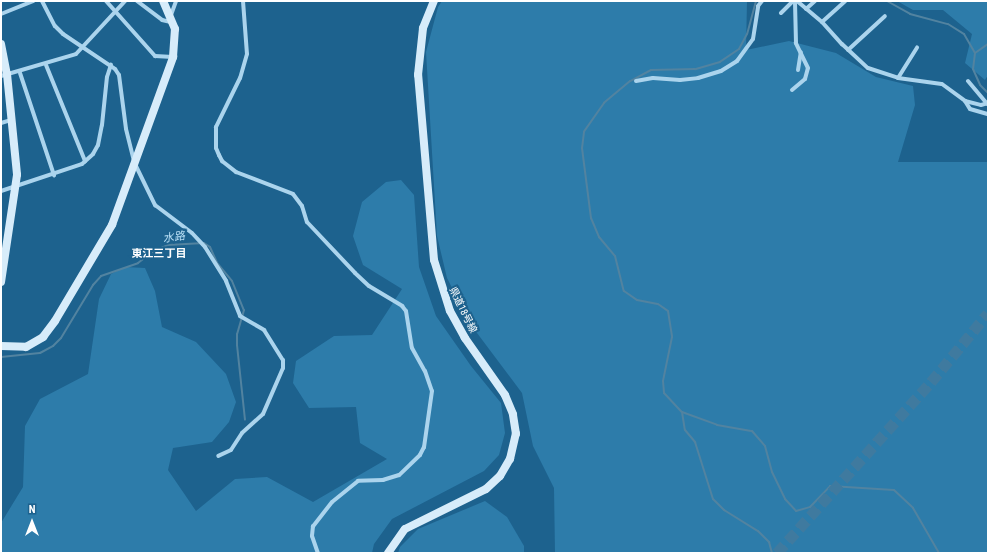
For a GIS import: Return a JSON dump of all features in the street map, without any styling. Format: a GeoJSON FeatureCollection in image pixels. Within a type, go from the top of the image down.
{"type":"FeatureCollection","features":[{"type":"Feature","properties":{"kind":"street"},"geometry":{"type":"LineString","coordinates":[[1,14],[34,1]]}},
{"type":"Feature","properties":{"kind":"street"},"geometry":{"type":"LineString","coordinates":[[42,1],[55,26],[72,42],[111,65],[119,75],[126,129],[135,164],[155,205],[192,233],[205,247],[226,281],[240,316],[264,330],[283,360],[283,368],[263,414],[242,433],[231,450],[218,456]]}},
{"type":"Feature","properties":{"kind":"street"},"geometry":{"type":"LineString","coordinates":[[106,1],[155,56],[173,56]]}},
{"type":"Feature","properties":{"kind":"street"},"geometry":{"type":"LineString","coordinates":[[4,75],[20,73],[76,54],[114,10],[125,1]]}},
{"type":"Feature","properties":{"kind":"street"},"geometry":{"type":"LineString","coordinates":[[138,1],[162,20],[172,19]]}},
{"type":"Feature","properties":{"kind":"street"},"geometry":{"type":"LineString","coordinates":[[1,346],[26,347],[34,343],[49,329],[106,239],[135,164],[173,56],[176,38],[172,19],[163,1]]}},
{"type":"Feature","properties":{"kind":"street"},"geometry":{"type":"LineString","coordinates":[[172,19],[176,1]]}},
{"type":"Feature","properties":{"kind":"street"},"geometry":{"type":"LineString","coordinates":[[243,1],[247,54],[240,78],[218,120],[215,136],[219,155],[222,161],[236,172],[293,194],[302,206],[307,222],[355,273],[369,286],[402,306],[406,311],[412,348],[428,377],[432,391],[424,447],[420,455],[399,475],[382,480],[358,481],[332,502],[313,526],[312,536],[318,553]]}},
{"type":"Feature","properties":{"kind":"street","name":"県道18号線"},"geometry":{"type":"LineString","coordinates":[[388,553],[405,529],[486,489],[500,476],[510,459],[516,434],[510,405],[465,338],[446,300],[433,254],[418,83],[421,39],[434,1]]}},
{"type":"Feature","properties":{"kind":"street"},"geometry":{"type":"LineString","coordinates":[[636,81],[653,78],[680,80],[698,78],[721,71],[737,61],[753,39],[758,6],[762,1]]}},
{"type":"Feature","properties":{"kind":"street"},"geometry":{"type":"LineString","coordinates":[[795,1],[822,22],[848,50],[868,68],[898,78],[942,84],[965,101],[970,109],[988,114]]}},
{"type":"Feature","properties":{"kind":"street"},"geometry":{"type":"LineString","coordinates":[[781,12],[795,1]]}},
{"type":"Feature","properties":{"kind":"street"},"geometry":{"type":"LineString","coordinates":[[792,90],[805,79],[808,68],[796,43],[795,1]]}},
{"type":"Feature","properties":{"kind":"street"},"geometry":{"type":"LineString","coordinates":[[806,9],[814,1]]}},
{"type":"Feature","properties":{"kind":"street"},"geometry":{"type":"LineString","coordinates":[[822,22],[845,1]]}},
{"type":"Feature","properties":{"kind":"street"},"geometry":{"type":"LineString","coordinates":[[848,50],[885,16]]}},
{"type":"Feature","properties":{"kind":"street"},"geometry":{"type":"LineString","coordinates":[[1,44],[16,160],[16,188],[1,282]]}},
{"type":"Feature","properties":{"kind":"street"},"geometry":{"type":"LineString","coordinates":[[898,78],[917,48]]}},
{"type":"Feature","properties":{"kind":"street"},"geometry":{"type":"LineString","coordinates":[[798,70],[801,52]]}},
{"type":"Feature","properties":{"kind":"street"},"geometry":{"type":"LineString","coordinates":[[46,65],[85,161]]}},
{"type":"Feature","properties":{"kind":"street"},"geometry":{"type":"LineString","coordinates":[[1,191],[16,188],[54,175],[85,161],[98,145],[106,77],[111,65]]}},
{"type":"Feature","properties":{"kind":"street"},"geometry":{"type":"LineString","coordinates":[[20,73],[54,175]]}},
{"type":"Feature","properties":{"kind":"street"},"geometry":{"type":"LineString","coordinates":[[968,81],[987,104]]}},
{"type":"Feature","properties":{"kind":"street"},"geometry":{"type":"LineString","coordinates":[[965,101],[981,105],[987,104]]}},
{"type":"Feature","properties":{"kind":"street"},"geometry":{"type":"LineString","coordinates":[[1,123],[11,120]]}},
{"type":"Feature","properties":{"kind":"shaded area"},"geometry":{"type":"Polygon","coordinates":[[[442,1],[747,1],[746,50],[789,41],[836,53],[876,77],[913,86],[915,105],[898,162],[988,162],[988,553],[555,553],[554,488],[533,446],[522,393],[471,325],[447,278],[437,236],[426,52],[438,7],[442,1]]]}},
{"type":"Feature","properties":{"kind":"shaded area"},"geometry":{"type":"Polygon","coordinates":[[[897,1],[988,1],[988,75],[985,80],[965,63],[972,34],[943,10],[913,10],[897,1]]]}},
{"type":"Feature","properties":{"kind":"shaded area"},"geometry":{"type":"Polygon","coordinates":[[[401,180],[414,195],[419,267],[436,316],[471,366],[501,403],[505,433],[499,455],[484,471],[392,519],[374,544],[372,553],[1,553],[1,523],[23,487],[25,426],[40,399],[88,374],[99,299],[111,274],[125,267],[145,268],[155,291],[162,327],[196,342],[226,374],[236,402],[229,422],[212,442],[173,448],[168,470],[196,511],[235,479],[267,477],[313,502],[387,459],[360,443],[356,407],[309,408],[293,383],[296,361],[334,336],[372,335],[402,289],[363,265],[353,236],[362,202],[386,182],[401,180]]]}},
{"type":"Feature","properties":{"kind":"shaded area"},"geometry":{"type":"Polygon","coordinates":[[[485,501],[507,517],[524,546],[524,553],[398,553],[400,547],[418,529],[485,501]]]}},
{"type":"Feature","properties":{"kind":"waterway"},"geometry":{"type":"LineString","coordinates":[[756,1],[747,34],[739,49],[720,62],[695,69],[651,70],[630,81],[604,103],[584,132],[582,148],[591,218],[599,237],[615,256],[624,291],[637,300],[658,304],[668,311],[672,337],[663,381],[664,393],[682,412],[685,430],[695,442],[713,499],[724,510],[758,531],[769,542],[772,553]]}},
{"type":"Feature","properties":{"kind":"waterway"},"geometry":{"type":"LineString","coordinates":[[887,1],[910,14],[948,24],[964,34],[975,53],[973,69],[980,85],[988,93]]}},
{"type":"Feature","properties":{"kind":"waterway"},"geometry":{"type":"LineString","coordinates":[[975,53],[988,44]]}},
{"type":"Feature","properties":{"kind":"waterway","name":"水路"},"geometry":{"type":"LineString","coordinates":[[1,357],[40,353],[53,346],[61,338],[93,285],[101,276],[138,263],[152,252],[168,245],[204,243],[210,247],[217,263],[232,281],[244,310],[237,334],[237,345],[245,420]]}},
{"type":"Feature","properties":{"kind":"waterway"},"geometry":{"type":"LineString","coordinates":[[682,412],[717,425],[752,431],[765,446],[772,472],[785,499],[796,511],[810,507],[830,486],[894,490],[913,508],[939,553]]}},
{"type":"Feature","properties":{"kind":"tunnel"},"geometry":{"type":"LineString","coordinates":[[777,553],[931,382],[988,313]]}},
{"type":"Feature","properties":{"kind":"district","name":"東江三丁目"},"geometry":{"type":"Point","coordinates":[159,254]}}]}
